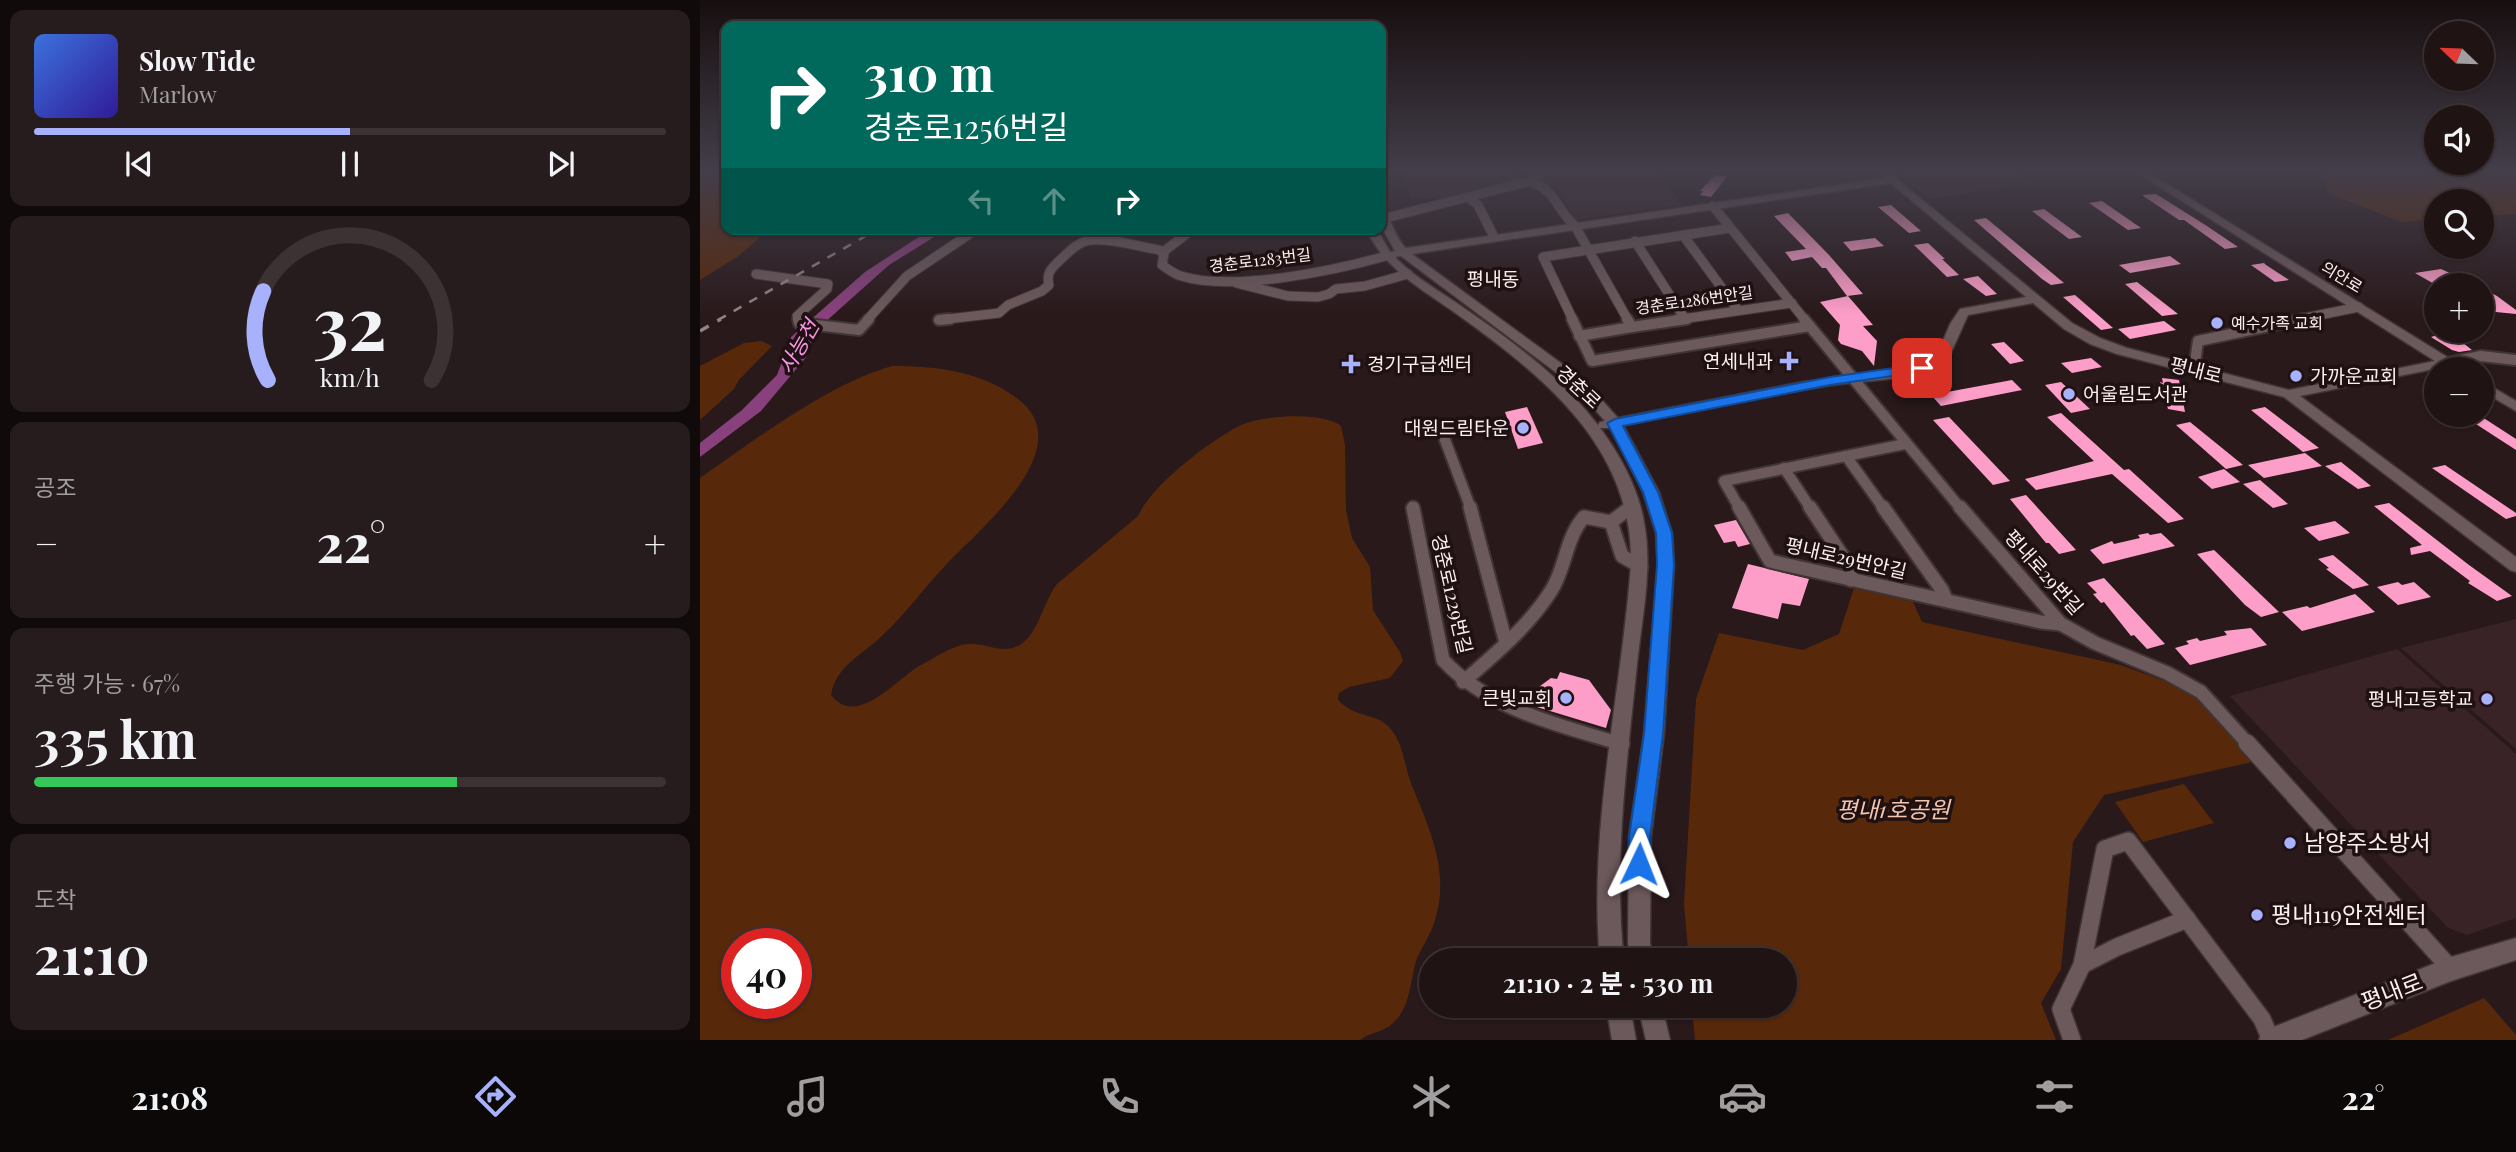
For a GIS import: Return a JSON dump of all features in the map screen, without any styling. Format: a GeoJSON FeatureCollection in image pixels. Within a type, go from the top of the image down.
{"type":"FeatureCollection","features":[{"type":"Feature","properties":{"kind":"street"},"geometry":{"type":"LineString","coordinates":[[1485,219],[1494,237]]}},
{"type":"Feature","properties":{"kind":"street","name":"경춘로1286번안길"},"geometry":{"type":"LineString","coordinates":[[1568,219],[1575,226],[1632,327],[1792,303]]}},
{"type":"Feature","properties":{"kind":"street"},"geometry":{"type":"LineString","coordinates":[[1394,254],[1627,219]]}},
{"type":"Feature","properties":{"kind":"street","name":"평내로29번길"},"geometry":{"type":"LineString","coordinates":[[1722,219],[1905,444],[2061,624],[2089,640],[2173,675],[2201,692],[2451,969]]}},
{"type":"Feature","properties":{"kind":"street","name":"평내로"},"geometry":{"type":"LineString","coordinates":[[1939,219],[2067,326],[2095,341],[2122,351],[2289,394],[2516,566]]}},
{"type":"Feature","properties":{"kind":"street","name":"의안로"},"geometry":{"type":"LineString","coordinates":[[2216,219],[2437,357]]}},
{"type":"Feature","properties":{"kind":"street"},"geometry":{"type":"LineString","coordinates":[[1730,229],[1588,248],[1543,257],[1592,361],[1810,326]]}},
{"type":"Feature","properties":{"kind":"street"},"geometry":{"type":"LineString","coordinates":[[756,274],[828,284],[827,289],[797,316],[799,323],[859,330],[906,276],[968,235]]}},
{"type":"Feature","properties":{"kind":"street"},"geometry":{"type":"LineString","coordinates":[[939,320],[999,313],[1008,305],[1042,291],[1049,285],[1047,274],[1050,270],[1076,245],[1086,241],[1097,240],[1163,252],[1185,235]]}},
{"type":"Feature","properties":{"kind":"street","name":"경춘로"},"geometry":{"type":"LineString","coordinates":[[1385,235],[1408,274],[1489,331],[1553,382],[1592,428],[1622,479],[1633,506],[1641,567],[1608,839],[1612,948]]}},
{"type":"Feature","properties":{"kind":"street"},"geometry":{"type":"LineString","coordinates":[[1683,235],[1738,310]]}},
{"type":"Feature","properties":{"kind":"street"},"geometry":{"type":"LineString","coordinates":[[1635,241],[1685,319]]}},
{"type":"Feature","properties":{"kind":"street","name":"경춘로1283번길"},"geometry":{"type":"LineString","coordinates":[[1163,252],[1162,265],[1168,272],[1198,282],[1232,281],[1368,261],[1394,254]]}},
{"type":"Feature","properties":{"kind":"street","name":"경춘로"},"geometry":{"type":"LineString","coordinates":[[1394,254],[1567,373],[1615,423],[1651,492],[1664,533],[1666,565],[1654,734],[1640,837],[1640,948]]}},
{"type":"Feature","properties":{"kind":"street"},"geometry":{"type":"LineString","coordinates":[[1232,281],[1280,294],[1319,298],[1333,294],[1336,289],[1365,286],[1408,274]]}},
{"type":"Feature","properties":{"kind":"street"},"geometry":{"type":"LineString","coordinates":[[1592,428],[1854,378],[1922,368],[1938,361],[1947,352],[1959,317],[1964,312],[2034,299]]}},
{"type":"Feature","properties":{"kind":"street"},"geometry":{"type":"LineString","coordinates":[[2194,370],[2198,341],[2359,307]]}},
{"type":"Feature","properties":{"kind":"street"},"geometry":{"type":"LineString","coordinates":[[1579,336],[1632,327]]}},
{"type":"Feature","properties":{"kind":"street"},"geometry":{"type":"LineString","coordinates":[[2494,357],[2516,360]]}},
{"type":"Feature","properties":{"kind":"street"},"geometry":{"type":"LineString","coordinates":[[2289,394],[2424,371]]}},
{"type":"Feature","properties":{"kind":"street"},"geometry":{"type":"LineString","coordinates":[[2494,393],[2516,407]]}},
{"type":"Feature","properties":{"kind":"street"},"geometry":{"type":"LineString","coordinates":[[1445,440],[1478,526],[1506,643]]}},
{"type":"Feature","properties":{"kind":"street","name":"평내로29번안길"},"geometry":{"type":"LineString","coordinates":[[1905,444],[1724,481],[1770,561],[2061,624]]}},
{"type":"Feature","properties":{"kind":"street"},"geometry":{"type":"LineString","coordinates":[[1846,456],[1942,590],[1946,600]]}},
{"type":"Feature","properties":{"kind":"street"},"geometry":{"type":"LineString","coordinates":[[1784,468],[1849,566],[1850,580]]}},
{"type":"Feature","properties":{"kind":"street"},"geometry":{"type":"LineString","coordinates":[[1463,682],[1506,643],[1552,589],[1575,526],[1584,517],[1611,522],[1633,506]]}},
{"type":"Feature","properties":{"kind":"street","name":"경춘로1229번길"},"geometry":{"type":"LineString","coordinates":[[1413,508],[1443,660],[1463,682],[1496,703],[1620,744]]}},
{"type":"Feature","properties":{"kind":"street"},"geometry":{"type":"LineString","coordinates":[[1611,522],[1620,555],[1629,564],[1641,567]]}},
{"type":"Feature","properties":{"kind":"street"},"geometry":{"type":"LineString","coordinates":[[2072,1040],[2061,1009],[2082,965],[2105,849],[2128,841],[2262,1020],[2271,1040]]}},
{"type":"Feature","properties":{"kind":"street"},"geometry":{"type":"LineString","coordinates":[[2082,965],[2117,947],[2187,919]]}},
{"type":"Feature","properties":{"kind":"street","name":"평내로"},"geometry":{"type":"LineString","coordinates":[[2271,1040],[2451,969],[2516,949]]}},
{"type":"Feature","properties":{"kind":"street"},"geometry":{"type":"LineString","coordinates":[[1620,1018],[1625,1040]]}},
{"type":"Feature","properties":{"kind":"street"},"geometry":{"type":"LineString","coordinates":[[1653,1018],[1658,1040]]}},
{"type":"Feature","properties":{"kind":"shaded area","name":"평내고등학교"},"geometry":{"type":"Polygon","coordinates":[[[2516,619],[2516,749],[2401,648],[2516,619]]]}},
{"type":"Feature","properties":{"kind":"shaded area"},"geometry":{"type":"Polygon","coordinates":[[[2397,649],[2516,754],[2516,918],[2467,935],[2448,928],[2230,696],[2397,649]]]}},
{"type":"Feature","properties":{"kind":"green space"},"geometry":{"type":"Polygon","coordinates":[[[700,219],[721,219],[721,235],[763,235],[737,257],[700,280],[700,219]]]}},
{"type":"Feature","properties":{"kind":"green space"},"geometry":{"type":"Polygon","coordinates":[[[2393,219],[2424,219],[2402,222],[2393,219]]]}},
{"type":"Feature","properties":{"kind":"green space"},"geometry":{"type":"Polygon","coordinates":[[[761,341],[772,346],[739,380],[734,389],[700,420],[700,366],[744,343],[761,341]]]}},
{"type":"Feature","properties":{"kind":"green space"},"geometry":{"type":"Polygon","coordinates":[[[892,366],[942,369],[974,376],[1018,399],[1035,419],[1038,441],[1031,464],[1018,488],[999,511],[893,625],[839,676],[831,695],[841,704],[853,706],[877,698],[911,671],[958,646],[976,644],[1006,649],[1025,641],[1031,635],[1057,584],[1138,516],[1155,491],[1181,466],[1237,427],[1259,420],[1289,416],[1320,418],[1341,426],[1345,445],[1346,510],[1352,538],[1370,567],[1373,610],[1403,661],[1390,678],[1349,687],[1339,693],[1338,700],[1352,710],[1384,722],[1394,733],[1431,835],[1439,868],[1439,903],[1433,926],[1422,948],[1419,948],[1403,1010],[1390,1026],[1360,1040],[700,1040],[700,478],[793,414],[843,386],[892,366]]]}},
{"type":"Feature","properties":{"kind":"green space","name":"평내1호공원"},"geometry":{"type":"Polygon","coordinates":[[[1854,588],[1913,602],[1922,622],[2121,665],[2197,693],[2261,760],[2104,795],[2073,842],[2061,969],[2041,1003],[2056,1040],[1695,1040],[1693,1018],[1797,1018],[1797,948],[1688,948],[1684,904],[1696,699],[1719,633],[1803,650],[1839,634],[1854,588]]]}},
{"type":"Feature","properties":{"kind":"green space"},"geometry":{"type":"Polygon","coordinates":[[[2184,784],[2214,823],[2143,842],[2115,802],[2184,784]]]}},
{"type":"Feature","properties":{"kind":"green space"},"geometry":{"type":"Polygon","coordinates":[[[2484,998],[2516,1035],[2516,1040],[2388,1040],[2484,998]]]}},
{"type":"Feature","properties":{"kind":"water","name":"사능천"},"geometry":{"type":"Polygon","coordinates":[[[922,235],[937,235],[889,265],[814,332],[808,355],[761,411],[700,457],[700,443],[742,410],[777,375],[791,337],[865,272],[922,235]]]}},
{"type":"Feature","properties":{"kind":"building"},"geometry":{"type":"Polygon","coordinates":[[[1776,219],[1793,219],[1863,294],[1847,296],[1826,268],[1822,268],[1812,257],[1792,261],[1785,252],[1806,249],[1776,219]]]}},
{"type":"Feature","properties":{"kind":"building"},"geometry":{"type":"Polygon","coordinates":[[[1892,219],[1907,219],[1921,231],[1909,233],[1892,219]]]}},
{"type":"Feature","properties":{"kind":"building"},"geometry":{"type":"Polygon","coordinates":[[[1987,219],[2064,283],[2051,285],[2042,279],[1974,220],[1987,219]]]}},
{"type":"Feature","properties":{"kind":"building"},"geometry":{"type":"Polygon","coordinates":[[[2042,219],[2057,219],[2082,237],[2069,239],[2042,219]]]}},
{"type":"Feature","properties":{"kind":"building"},"geometry":{"type":"Polygon","coordinates":[[[2111,219],[2127,219],[2141,228],[2128,230],[2111,219]]]}},
{"type":"Feature","properties":{"kind":"building"},"geometry":{"type":"Polygon","coordinates":[[[2177,219],[2195,219],[2238,247],[2225,249],[2184,220],[2177,219]]]}},
{"type":"Feature","properties":{"kind":"building"},"geometry":{"type":"Polygon","coordinates":[[[1875,238],[1884,246],[1851,251],[1843,242],[1875,238]]]}},
{"type":"Feature","properties":{"kind":"building"},"geometry":{"type":"Polygon","coordinates":[[[1928,243],[1959,275],[1947,277],[1914,245],[1928,243]]]}},
{"type":"Feature","properties":{"kind":"building"},"geometry":{"type":"Polygon","coordinates":[[[2170,256],[2181,264],[2130,273],[2119,265],[2170,256]]]}},
{"type":"Feature","properties":{"kind":"building"},"geometry":{"type":"Polygon","coordinates":[[[2264,263],[2289,280],[2275,282],[2251,265],[2264,263]]]}},
{"type":"Feature","properties":{"kind":"building"},"geometry":{"type":"Polygon","coordinates":[[[2441,269],[2450,273],[2424,273],[2424,278],[2415,273],[2441,269]]]}},
{"type":"Feature","properties":{"kind":"building"},"geometry":{"type":"Polygon","coordinates":[[[1978,276],[1997,294],[1986,296],[1963,279],[1978,276]]]}},
{"type":"Feature","properties":{"kind":"building"},"geometry":{"type":"Polygon","coordinates":[[[2137,282],[2178,314],[2162,316],[2125,284],[2137,282]]]}},
{"type":"Feature","properties":{"kind":"building"},"geometry":{"type":"Polygon","coordinates":[[[2494,294],[2516,310],[2516,314],[2496,312],[2494,294]]]}},
{"type":"Feature","properties":{"kind":"building"},"geometry":{"type":"Polygon","coordinates":[[[2075,295],[2113,328],[2101,330],[2063,297],[2075,295]]]}},
{"type":"Feature","properties":{"kind":"building"},"geometry":{"type":"Polygon","coordinates":[[[1848,296],[1873,325],[1863,326],[1877,341],[1874,366],[1862,351],[1841,344],[1838,340],[1840,325],[1820,302],[1848,296]]]}},
{"type":"Feature","properties":{"kind":"building"},"geometry":{"type":"Polygon","coordinates":[[[2164,321],[2176,330],[2130,339],[2118,329],[2164,321]]]}},
{"type":"Feature","properties":{"kind":"building"},"geometry":{"type":"Polygon","coordinates":[[[2004,342],[2024,361],[2010,364],[1991,344],[2004,342]]]}},
{"type":"Feature","properties":{"kind":"building"},"geometry":{"type":"Polygon","coordinates":[[[2441,343],[2463,343],[2472,350],[2459,352],[2441,343]]]}},
{"type":"Feature","properties":{"kind":"building"},"geometry":{"type":"Polygon","coordinates":[[[2091,358],[2102,367],[2072,373],[2061,363],[2091,358]]]}},
{"type":"Feature","properties":{"kind":"building"},"geometry":{"type":"Polygon","coordinates":[[[2162,378],[2179,380],[2185,412],[2168,409],[2160,382],[2163,383],[2162,378]]]}},
{"type":"Feature","properties":{"kind":"building"},"geometry":{"type":"Polygon","coordinates":[[[2012,380],[2022,390],[1941,406],[1931,395],[2012,380]]]}},
{"type":"Feature","properties":{"kind":"building"},"geometry":{"type":"Polygon","coordinates":[[[2061,382],[2090,409],[2071,413],[2045,385],[2061,382]]]}},
{"type":"Feature","properties":{"kind":"building","name":"대원드림타운"},"geometry":{"type":"Polygon","coordinates":[[[1527,407],[1543,443],[1518,449],[1505,412],[1527,407]]]}},
{"type":"Feature","properties":{"kind":"building"},"geometry":{"type":"Polygon","coordinates":[[[2265,407],[2319,448],[2303,452],[2251,410],[2265,407]]]}},
{"type":"Feature","properties":{"kind":"building"},"geometry":{"type":"Polygon","coordinates":[[[2061,413],[2184,519],[2168,523],[2112,474],[2036,490],[2025,479],[2094,461],[2047,417],[2061,413]]]}},
{"type":"Feature","properties":{"kind":"building"},"geometry":{"type":"Polygon","coordinates":[[[1949,417],[2010,481],[1993,485],[1933,420],[1949,417]]]}},
{"type":"Feature","properties":{"kind":"building"},"geometry":{"type":"Polygon","coordinates":[[[2190,422],[2243,465],[2226,469],[2176,425],[2190,422]]]}},
{"type":"Feature","properties":{"kind":"building"},"geometry":{"type":"Polygon","coordinates":[[[2494,425],[2516,439],[2516,450],[2481,427],[2494,427],[2494,425]]]}},
{"type":"Feature","properties":{"kind":"building"},"geometry":{"type":"Polygon","coordinates":[[[2305,453],[2322,466],[2264,478],[2248,465],[2305,453]]]}},
{"type":"Feature","properties":{"kind":"building"},"geometry":{"type":"Polygon","coordinates":[[[2341,462],[2371,486],[2358,489],[2325,466],[2341,462]]]}},
{"type":"Feature","properties":{"kind":"building"},"geometry":{"type":"Polygon","coordinates":[[[2445,465],[2516,513],[2516,516],[2506,519],[2432,468],[2445,465]]]}},
{"type":"Feature","properties":{"kind":"building"},"geometry":{"type":"Polygon","coordinates":[[[2224,469],[2240,482],[2212,489],[2198,477],[2224,469]]]}},
{"type":"Feature","properties":{"kind":"building"},"geometry":{"type":"Polygon","coordinates":[[[2260,480],[2288,504],[2273,508],[2243,484],[2260,480]]]}},
{"type":"Feature","properties":{"kind":"building"},"geometry":{"type":"Polygon","coordinates":[[[2026,495],[2076,550],[2059,554],[2046,543],[2010,499],[2026,495]]]}},
{"type":"Feature","properties":{"kind":"building"},"geometry":{"type":"Polygon","coordinates":[[[2389,503],[2512,596],[2497,601],[2468,583],[2470,581],[2430,551],[2411,555],[2410,548],[2422,545],[2374,506],[2389,503]]]}},
{"type":"Feature","properties":{"kind":"building"},"geometry":{"type":"Polygon","coordinates":[[[1736,520],[1750,544],[1738,547],[1735,541],[1724,543],[1714,525],[1736,520]]]}},
{"type":"Feature","properties":{"kind":"building"},"geometry":{"type":"Polygon","coordinates":[[[2335,521],[2350,533],[2319,541],[2304,528],[2335,521]]]}},
{"type":"Feature","properties":{"kind":"building"},"geometry":{"type":"Polygon","coordinates":[[[2161,533],[2175,546],[2103,564],[2090,550],[2112,541],[2114,544],[2140,538],[2138,535],[2161,533]]]}},
{"type":"Feature","properties":{"kind":"building"},"geometry":{"type":"Polygon","coordinates":[[[2214,550],[2279,612],[2261,617],[2245,605],[2197,554],[2214,550]]]}},
{"type":"Feature","properties":{"kind":"building"},"geometry":{"type":"Polygon","coordinates":[[[2333,555],[2369,585],[2353,589],[2326,569],[2329,568],[2318,559],[2333,555]]]}},
{"type":"Feature","properties":{"kind":"building"},"geometry":{"type":"Polygon","coordinates":[[[1748,564],[1809,579],[1800,606],[1782,603],[1778,619],[1732,608],[1748,564]]]}},
{"type":"Feature","properties":{"kind":"building"},"geometry":{"type":"Polygon","coordinates":[[[2104,578],[2165,644],[2147,649],[2134,635],[2131,636],[2104,602],[2101,603],[2093,594],[2097,593],[2087,583],[2104,578]]]}},
{"type":"Feature","properties":{"kind":"building"},"geometry":{"type":"Polygon","coordinates":[[[2398,582],[2402,585],[2414,582],[2431,597],[2398,605],[2377,587],[2398,582]]]}},
{"type":"Feature","properties":{"kind":"building"},"geometry":{"type":"Polygon","coordinates":[[[2355,594],[2375,612],[2302,631],[2282,612],[2307,606],[2310,608],[2355,594]]]}},
{"type":"Feature","properties":{"kind":"building"},"geometry":{"type":"Polygon","coordinates":[[[2251,628],[2267,645],[2190,665],[2175,648],[2189,644],[2186,641],[2197,638],[2200,641],[2227,635],[2224,631],[2251,628]]]}},
{"type":"Feature","properties":{"kind":"building","name":"큰빛교회"},"geometry":{"type":"Polygon","coordinates":[[[1560,672],[1589,680],[1611,710],[1606,728],[1527,704],[1532,692],[1551,678],[1557,679],[1560,672]]]}},
{"type":"Feature","properties":{"kind":"railway"},"geometry":{"type":"LineString","coordinates":[[718,320],[867,235]]}},
{"type":"Feature","properties":{"kind":"railway"},"geometry":{"type":"LineString","coordinates":[[700,331],[721,319]]}},
{"type":"Feature","properties":{"kind":"place","name":"예수가족 교회"},"geometry":{"type":"Point","coordinates":[2217,323]}},
{"type":"Feature","properties":{"kind":"place","name":"연세내과"},"geometry":{"type":"Point","coordinates":[1789,361]}},
{"type":"Feature","properties":{"kind":"place","name":"경기구급센터"},"geometry":{"type":"Point","coordinates":[1351,364]}},
{"type":"Feature","properties":{"kind":"place","name":"가까운교회"},"geometry":{"type":"Point","coordinates":[2296,376]}},
{"type":"Feature","properties":{"kind":"place","name":"어울림도서관"},"geometry":{"type":"Point","coordinates":[2069,394]}},
{"type":"Feature","properties":{"kind":"place","name":"대원드림타운"},"geometry":{"type":"Point","coordinates":[1523,428]}},
{"type":"Feature","properties":{"kind":"place","name":"큰빛교회"},"geometry":{"type":"Point","coordinates":[1566,698]}},
{"type":"Feature","properties":{"kind":"place","name":"평내고등학교"},"geometry":{"type":"Point","coordinates":[2487,699]}},
{"type":"Feature","properties":{"kind":"place","name":"남양주소방서"},"geometry":{"type":"Point","coordinates":[2290,843]}},
{"type":"Feature","properties":{"kind":"place","name":"평내119안전센터"},"geometry":{"type":"Point","coordinates":[2257,915]}},
{"type":"Feature","properties":{"kind":"district","name":"평내동"},"geometry":{"type":"Point","coordinates":[1493,279]}},
{"type":"Feature","properties":{"kind":"route"},"geometry":{"type":"LineString","coordinates":[[1639,864],[1640,837],[1654,734],[1666,565],[1664,533],[1651,492],[1615,423],[1830,381],[1922,368]]}}]}
